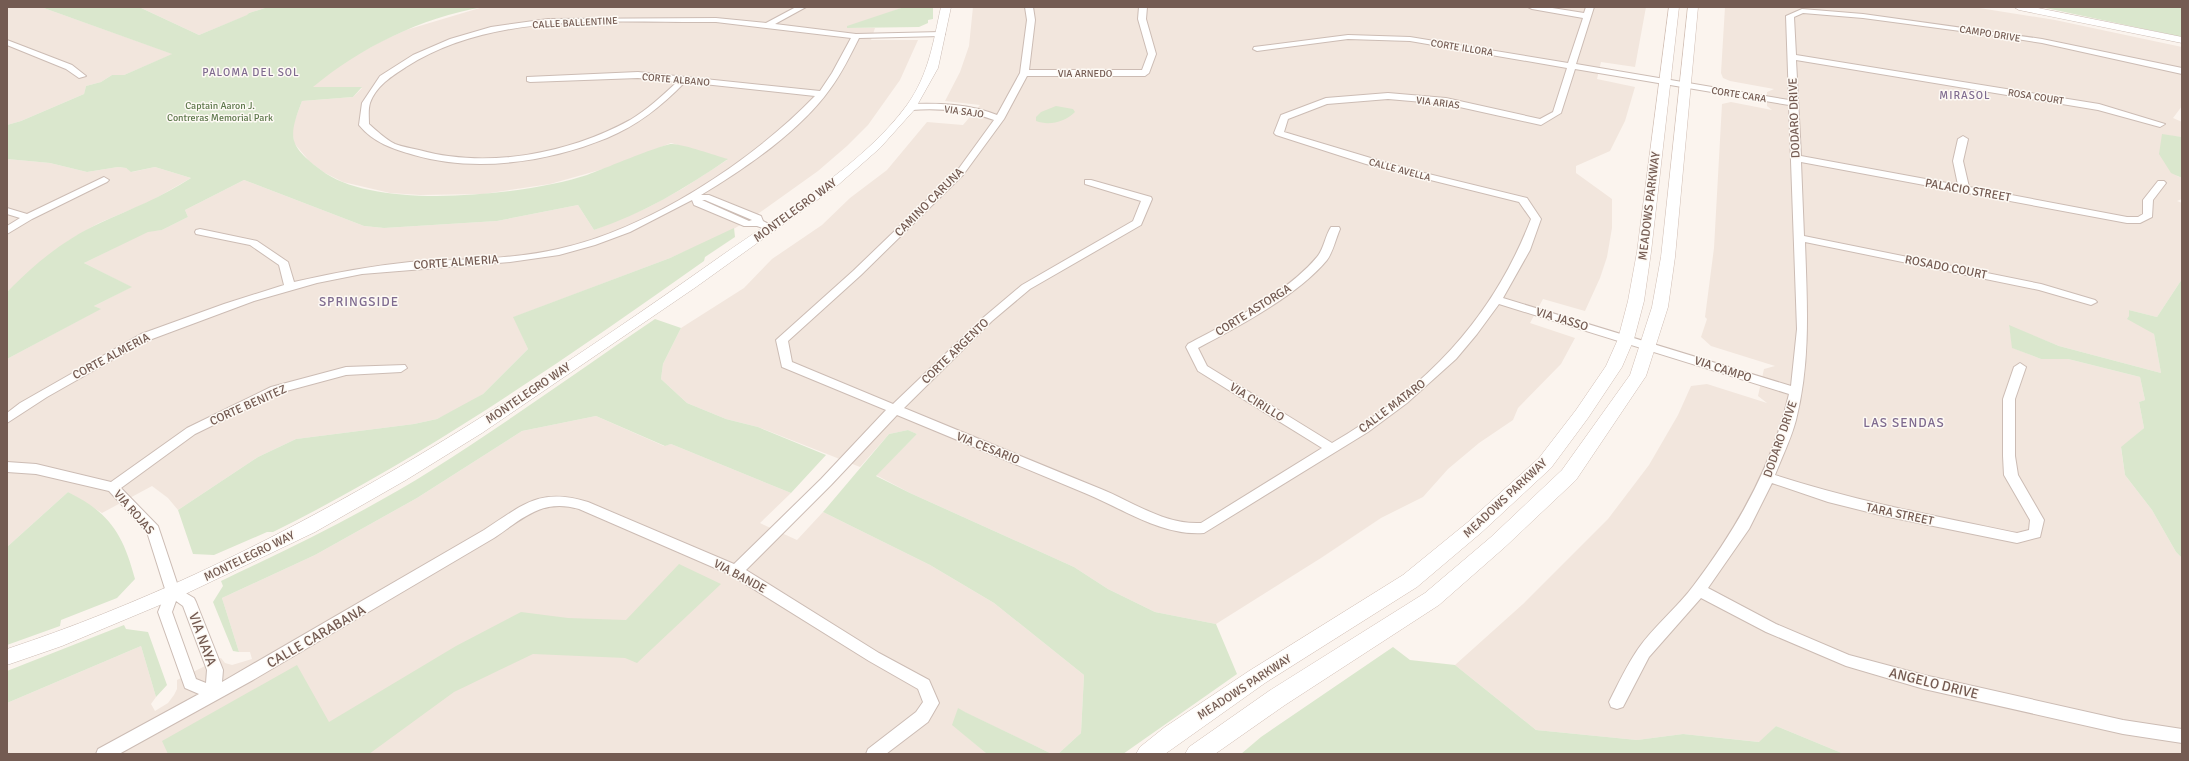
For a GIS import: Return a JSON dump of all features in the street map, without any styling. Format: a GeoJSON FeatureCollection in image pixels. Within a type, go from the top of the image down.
{"type":"FeatureCollection","features":[{"type":"Feature","properties":{"kind":"main road","name":"MEADOWS PARKWAY"},"geometry":{"type":"LineString","coordinates":[[1148,754],[1173,734],[1257,677],[1410,581],[1475,527],[1545,463],[1614,368],[1626,339],[1636,301],[1644,252],[1674,7]]}},
{"type":"Feature","properties":{"kind":"main road","name":"MEADOWS PARKWAY"},"geometry":{"type":"LineString","coordinates":[[1197,754],[1277,698],[1432,599],[1498,542],[1569,475],[1638,376],[1649,346],[1660,307],[1668,257],[1693,7]]}},
{"type":"Feature","properties":{"kind":"street"},"geometry":{"type":"LineString","coordinates":[[770,24],[802,7]]}},
{"type":"Feature","properties":{"kind":"street","name":"MONTELEGRO WAY"},"geometry":{"type":"LineString","coordinates":[[7,657],[55,641],[173,592],[309,527],[400,476],[482,424],[771,228],[834,182],[876,146],[911,107],[933,68],[946,7]]}},
{"type":"Feature","properties":{"kind":"street","name":"CAMINO CARUNA"},"geometry":{"type":"LineString","coordinates":[[786,364],[782,340],[857,273],[960,173],[999,119],[1024,73],[1031,20],[1029,7]]}},
{"type":"Feature","properties":{"kind":"street","name":"VIA ARNEDO"},"geometry":{"type":"LineString","coordinates":[[1024,73],[1145,73],[1152,54],[1142,19],[1144,7]]}},
{"type":"Feature","properties":{"kind":"street"},"geometry":{"type":"LineString","coordinates":[[1532,7],[1587,16]]}},
{"type":"Feature","properties":{"kind":"street","name":"VIA ARIAS"},"geometry":{"type":"LineString","coordinates":[[1279,133],[1284,118],[1326,101],[1388,96],[1446,101],[1541,122],[1557,112],[1573,66],[1590,7]]}},
{"type":"Feature","properties":{"kind":"street"},"geometry":{"type":"LineString","coordinates":[[2019,7],[2182,40]]}},
{"type":"Feature","properties":{"kind":"street","name":"CAMPO DRIVE"},"geometry":{"type":"LineString","coordinates":[[1795,12],[1802,10],[1863,16],[1998,34],[2049,42],[2182,71]]}},
{"type":"Feature","properties":{"kind":"street","name":"DODARO DRIVE"},"geometry":{"type":"LineString","coordinates":[[1617,702],[1644,653],[1699,590],[1744,525],[1768,477],[1788,422],[1796,392],[1803,329],[1791,58],[1790,16],[1795,12]]}},
{"type":"Feature","properties":{"kind":"street","name":"CALLE BALLENTINE"},"geometry":{"type":"LineString","coordinates":[[684,79],[672,94],[626,126],[590,141],[545,154],[495,160],[439,159],[390,145],[364,125],[366,102],[383,78],[416,57],[453,41],[494,29],[548,21],[595,19],[716,20],[770,24],[856,36],[941,34]]}},
{"type":"Feature","properties":{"kind":"street","name":"CORTE ALMERIA"},"geometry":{"type":"LineString","coordinates":[[7,419],[28,402],[141,339],[229,304],[361,272],[432,263],[486,261],[560,252],[616,234],[693,197],[773,141],[822,94],[844,62],[856,36]]}},
{"type":"Feature","properties":{"kind":"street","name":"CORTE ILLORA"},"geometry":{"type":"LineString","coordinates":[[1257,49],[1348,37],[1389,37],[1665,82]]}},
{"type":"Feature","properties":{"kind":"street"},"geometry":{"type":"LineString","coordinates":[[7,42],[69,66],[82,76]]}},
{"type":"Feature","properties":{"kind":"street","name":"ROSA COURT"},"geometry":{"type":"LineString","coordinates":[[1791,58],[2092,106],[2160,124]]}},
{"type":"Feature","properties":{"kind":"street","name":"CORTE ALBANO"},"geometry":{"type":"LineString","coordinates":[[530,79],[638,76],[684,79],[822,94]]}},
{"type":"Feature","properties":{"kind":"street","name":"CORTE CARA"},"geometry":{"type":"LineString","coordinates":[[1665,82],[1793,103]]}},
{"type":"Feature","properties":{"kind":"street","name":"VIA SAJO"},"geometry":{"type":"LineString","coordinates":[[911,107],[923,112],[983,120],[999,119]]}},
{"type":"Feature","properties":{"kind":"street","name":"CALLE AVELLA"},"geometry":{"type":"LineString","coordinates":[[1279,133],[1316,146],[1434,178],[1524,200]]}},
{"type":"Feature","properties":{"kind":"street"},"geometry":{"type":"LineString","coordinates":[[1963,139],[1958,161],[1964,189]]}},
{"type":"Feature","properties":{"kind":"street","name":"PALACIO STREET"},"geometry":{"type":"LineString","coordinates":[[1796,158],[2127,220],[2140,220],[2148,215],[2148,200],[2161,183]]}},
{"type":"Feature","properties":{"kind":"street"},"geometry":{"type":"LineString","coordinates":[[7,231],[28,217],[104,180]]}},
{"type":"Feature","properties":{"kind":"street","name":"CORTE ARGENTO"},"geometry":{"type":"LineString","coordinates":[[736,571],[826,482],[894,410],[988,319],[1026,287],[1137,223],[1147,200],[1088,182]]}},
{"type":"Feature","properties":{"kind":"street"},"geometry":{"type":"LineString","coordinates":[[693,197],[698,203],[748,224],[758,223],[771,228]]}},
{"type":"Feature","properties":{"kind":"street","name":"CALLE MATARO"},"geometry":{"type":"LineString","coordinates":[[1190,530],[1204,528],[1376,421],[1416,390],[1467,341],[1498,300],[1527,245],[1536,219],[1524,200]]}},
{"type":"Feature","properties":{"kind":"street"},"geometry":{"type":"LineString","coordinates":[[7,211],[28,217]]}},
{"type":"Feature","properties":{"kind":"street","name":"CORTE ASTORGA"},"geometry":{"type":"LineString","coordinates":[[1192,347],[1229,327],[1289,289],[1323,258],[1335,229]]}},
{"type":"Feature","properties":{"kind":"street"},"geometry":{"type":"LineString","coordinates":[[200,232],[253,243],[284,264],[290,288]]}},
{"type":"Feature","properties":{"kind":"street","name":"ROSADO COURT"},"geometry":{"type":"LineString","coordinates":[[1800,238],[2041,287],[2092,302]]}},
{"type":"Feature","properties":{"kind":"street","name":"VIA JASSO"},"geometry":{"type":"LineString","coordinates":[[1498,300],[1649,346]]}},
{"type":"Feature","properties":{"kind":"street","name":"VIA CAMPO"},"geometry":{"type":"LineString","coordinates":[[1649,346],[1796,392]]}},
{"type":"Feature","properties":{"kind":"street","name":"VIA CIRILLO"},"geometry":{"type":"LineString","coordinates":[[1192,347],[1202,368],[1331,448]]}},
{"type":"Feature","properties":{"kind":"street","name":"VIA CESARIO"},"geometry":{"type":"LineString","coordinates":[[786,364],[1124,504],[1173,528],[1190,530]]}},
{"type":"Feature","properties":{"kind":"street","name":"TARA STREET"},"geometry":{"type":"LineString","coordinates":[[1768,477],[1828,497],[1884,511],[2017,538],[2034,533],[2036,520],[2011,475],[2009,456],[2009,399],[2020,367]]}},
{"type":"Feature","properties":{"kind":"street","name":"CORTE BENITEZ"},"geometry":{"type":"LineString","coordinates":[[113,487],[191,431],[275,390],[346,371],[401,368]]}},
{"type":"Feature","properties":{"kind":"street","name":"VIA ROJAS"},"geometry":{"type":"LineString","coordinates":[[7,467],[36,470],[113,487],[153,530],[173,592]]}},
{"type":"Feature","properties":{"kind":"street","name":"VIA BANDE"},"geometry":{"type":"LineString","coordinates":[[524,510],[539,503],[559,499],[583,505],[736,571],[874,657],[924,685],[931,703],[922,717],[874,754]]}},
{"type":"Feature","properties":{"kind":"street","name":"CALLE CARABANA"},"geometry":{"type":"LineString","coordinates":[[104,754],[383,597],[489,534],[524,510]]}},
{"type":"Feature","properties":{"kind":"street","name":"ANGELO DRIVE"},"geometry":{"type":"LineString","coordinates":[[1699,590],[1771,628],[1846,660],[1924,682],[2107,723],[2182,736]]}},
{"type":"Feature","properties":{"kind":"street"},"geometry":{"type":"LineString","coordinates":[[173,592],[165,612],[190,683],[213,694]]}},
{"type":"Feature","properties":{"kind":"street","name":"VIA NAYA"},"geometry":{"type":"LineString","coordinates":[[173,592],[189,602],[215,670],[213,694]]}},
{"type":"Feature","properties":{"kind":"shaded area"},"geometry":{"type":"Polygon","coordinates":[[[7,7],[41,7],[173,54],[124,75],[112,75],[101,82],[86,86],[84,94],[21,121],[7,125],[7,7]]]}},
{"type":"Feature","properties":{"kind":"shaded area"},"geometry":{"type":"Polygon","coordinates":[[[139,7],[268,7],[249,13],[248,15],[199,35],[139,7]]]}},
{"type":"Feature","properties":{"kind":"shaded area","name":"SPRINGSIDE"},"geometry":{"type":"Polygon","coordinates":[[[483,7],[904,7],[848,28],[875,28],[871,40],[918,40],[900,80],[868,125],[847,146],[818,171],[755,216],[727,233],[670,258],[514,317],[528,349],[483,394],[464,406],[437,419],[414,424],[296,439],[258,457],[178,510],[168,498],[152,486],[102,513],[68,492],[7,547],[7,359],[100,309],[94,306],[131,287],[84,263],[148,231],[162,230],[188,217],[185,210],[244,180],[364,226],[384,228],[497,221],[578,205],[594,230],[647,208],[682,189],[727,160],[671,143],[614,166],[550,184],[484,194],[420,195],[390,193],[343,182],[325,173],[310,162],[294,143],[292,128],[302,101],[353,97],[362,88],[312,87],[342,63],[382,41],[406,30],[483,7]]]}},
{"type":"Feature","properties":{"kind":"shaded area"},"geometry":{"type":"Polygon","coordinates":[[[973,7],[1646,7],[1635,67],[1601,62],[1597,79],[1635,87],[1625,121],[1610,151],[1576,166],[1576,173],[1612,199],[1612,228],[1607,257],[1600,278],[1585,311],[1543,299],[1530,323],[1575,338],[1561,364],[1518,408],[1513,420],[1479,443],[1448,469],[1423,497],[1381,518],[1321,558],[1216,624],[1155,612],[1108,589],[1074,567],[910,493],[876,475],[917,434],[908,430],[889,434],[860,467],[758,427],[726,419],[687,403],[661,379],[663,364],[681,328],[744,288],[772,259],[822,225],[850,198],[887,170],[927,122],[963,125],[980,105],[945,101],[960,72],[969,46],[973,7]]]}},
{"type":"Feature","properties":{"kind":"shaded area","name":"LAS SENDAS"},"geometry":{"type":"Polygon","coordinates":[[[1725,7],[1973,7],[2055,20],[2182,47],[2182,106],[2173,118],[2182,122],[2182,137],[2162,135],[2177,176],[2182,178],[2182,199],[2177,201],[2182,203],[2182,279],[2157,317],[2129,310],[2129,317],[2154,334],[2161,373],[2059,346],[2009,326],[2013,348],[2041,359],[2068,359],[2140,377],[2145,400],[2139,402],[2144,428],[2121,448],[2125,475],[2152,510],[2176,552],[2182,558],[2182,754],[1844,754],[1776,726],[1760,742],[1683,734],[1637,740],[1536,730],[1455,665],[1523,604],[1608,519],[1649,465],[1678,415],[1691,386],[1707,384],[1767,403],[1758,396],[1764,369],[1775,366],[1711,346],[1701,337],[1707,319],[1705,317],[1714,248],[1722,104],[1731,102],[1772,110],[1767,106],[1767,92],[1774,89],[1730,81],[1723,78],[1721,73],[1725,7]]]}},
{"type":"Feature","properties":{"kind":"shaded area"},"geometry":{"type":"Polygon","coordinates":[[[7,159],[50,163],[87,172],[118,167],[126,168],[132,172],[155,167],[191,178],[151,201],[99,223],[76,236],[56,249],[7,292],[7,159]]]}},
{"type":"Feature","properties":{"kind":"shaded area"},"geometry":{"type":"Polygon","coordinates":[[[596,416],[664,446],[671,444],[791,493],[760,523],[764,525],[797,540],[823,512],[930,565],[994,603],[1084,675],[1081,733],[1058,754],[1052,754],[958,709],[953,725],[987,754],[7,754],[7,703],[141,646],[156,697],[151,704],[155,711],[168,703],[174,695],[177,689],[177,680],[221,658],[225,663],[232,665],[252,659],[250,652],[239,652],[222,598],[315,555],[417,498],[522,431],[596,416]]]}},
{"type":"Feature","properties":{"kind":"green space","name":"Captain Aaron J. Contreras Memorial Park"},"geometry":{"type":"Polygon","coordinates":[[[41,7],[139,7],[199,35],[249,13],[268,7],[483,7],[437,19],[393,36],[351,59],[313,87],[362,87],[353,97],[302,101],[294,124],[293,132],[294,140],[302,154],[321,170],[345,183],[376,191],[412,195],[451,196],[527,189],[587,175],[646,152],[672,144],[692,148],[728,159],[663,199],[612,224],[594,230],[578,205],[497,221],[384,228],[364,226],[244,180],[185,210],[188,217],[162,230],[148,232],[84,263],[132,287],[94,306],[101,309],[7,359],[7,292],[13,286],[43,259],[76,236],[100,223],[158,197],[191,178],[155,167],[131,172],[126,168],[118,167],[87,172],[50,163],[7,159],[7,125],[21,121],[84,94],[86,86],[101,82],[112,75],[124,75],[172,54],[41,7]]]}},
{"type":"Feature","properties":{"kind":"green space"},"geometry":{"type":"Polygon","coordinates":[[[904,7],[933,7],[933,19],[928,20],[928,23],[919,27],[847,28],[847,26],[904,7]]]}},
{"type":"Feature","properties":{"kind":"green space"},"geometry":{"type":"Polygon","coordinates":[[[2041,7],[2182,7],[2182,37],[2041,7]]]}},
{"type":"Feature","properties":{"kind":"green space"},"geometry":{"type":"Polygon","coordinates":[[[1056,106],[1073,109],[1075,112],[1062,121],[1046,123],[1036,121],[1036,117],[1041,112],[1056,106]]]}},
{"type":"Feature","properties":{"kind":"green space"},"geometry":{"type":"Polygon","coordinates":[[[2162,134],[2182,137],[2182,178],[2171,173],[2159,154],[2162,134]]]}},
{"type":"Feature","properties":{"kind":"green space"},"geometry":{"type":"Polygon","coordinates":[[[734,228],[735,237],[705,257],[704,261],[547,370],[440,439],[385,472],[273,532],[267,532],[214,555],[193,554],[178,510],[258,457],[296,439],[414,424],[437,419],[483,394],[528,349],[513,317],[670,258],[734,228]]]}},
{"type":"Feature","properties":{"kind":"green space"},"geometry":{"type":"Polygon","coordinates":[[[2182,279],[2182,558],[2176,552],[2152,510],[2125,475],[2121,447],[2144,428],[2139,402],[2145,400],[2140,377],[2068,359],[2041,359],[2012,348],[2009,325],[2059,346],[2161,373],[2154,334],[2127,319],[2129,316],[2129,310],[2157,317],[2182,279]]]}},
{"type":"Feature","properties":{"kind":"green space"},"geometry":{"type":"Polygon","coordinates":[[[655,319],[681,328],[663,364],[661,379],[687,403],[726,419],[758,427],[826,455],[791,493],[671,444],[665,446],[596,416],[522,431],[417,498],[315,555],[222,598],[239,652],[233,651],[213,602],[223,586],[221,581],[328,528],[381,500],[432,470],[655,319]]]}},
{"type":"Feature","properties":{"kind":"green space"},"geometry":{"type":"Polygon","coordinates":[[[908,430],[917,434],[876,476],[910,493],[1074,567],[1108,589],[1155,612],[1216,624],[1237,674],[1123,754],[1058,754],[1081,733],[1084,675],[994,603],[930,565],[823,512],[889,434],[908,430]]]}},
{"type":"Feature","properties":{"kind":"green space"},"geometry":{"type":"Polygon","coordinates":[[[68,492],[94,508],[113,526],[125,549],[135,579],[117,598],[61,620],[60,626],[7,645],[7,547],[68,492]]]}},
{"type":"Feature","properties":{"kind":"green space"},"geometry":{"type":"Polygon","coordinates":[[[679,564],[721,584],[637,663],[625,658],[533,654],[454,692],[369,754],[168,754],[162,741],[297,665],[329,722],[456,646],[521,612],[568,618],[626,620],[679,564]]]}},
{"type":"Feature","properties":{"kind":"green space"},"geometry":{"type":"Polygon","coordinates":[[[124,625],[126,629],[148,632],[167,685],[156,697],[141,646],[7,703],[7,671],[124,625]]]}},
{"type":"Feature","properties":{"kind":"green space"},"geometry":{"type":"Polygon","coordinates":[[[1393,647],[1410,660],[1455,665],[1536,730],[1637,740],[1683,734],[1759,742],[1776,726],[1844,754],[1241,754],[1261,737],[1393,647]]]}},
{"type":"Feature","properties":{"kind":"green space"},"geometry":{"type":"Polygon","coordinates":[[[958,708],[1052,754],[987,754],[952,725],[958,708]]]}},
{"type":"Feature","properties":{"kind":"district","name":"PALOMA DEL SOL"},"geometry":{"type":"Point","coordinates":[251,72]}},
{"type":"Feature","properties":{"kind":"district","name":"MIRASOL"},"geometry":{"type":"Point","coordinates":[1965,95]}},
{"type":"Feature","properties":{"kind":"district","name":"SPRINGSIDE"},"geometry":{"type":"Point","coordinates":[359,301]}},
{"type":"Feature","properties":{"kind":"district","name":"LAS SENDAS"},"geometry":{"type":"Point","coordinates":[1904,422]}}]}
